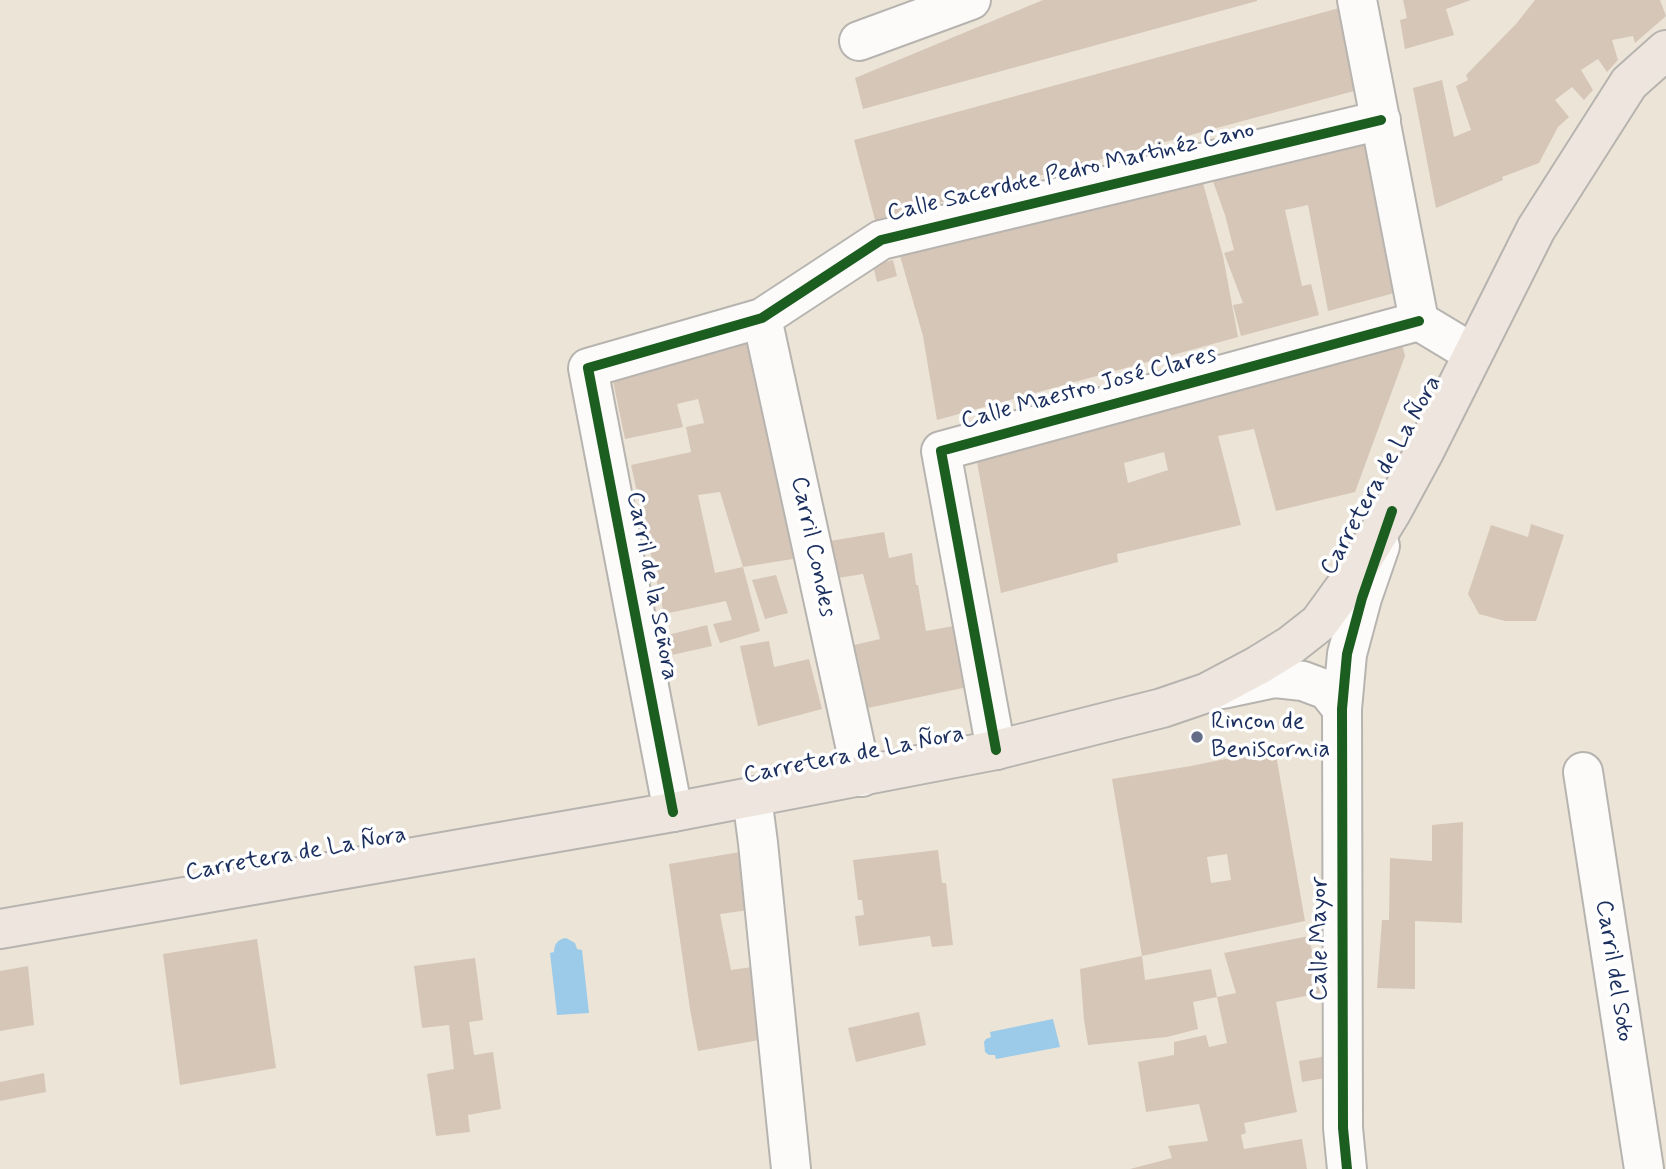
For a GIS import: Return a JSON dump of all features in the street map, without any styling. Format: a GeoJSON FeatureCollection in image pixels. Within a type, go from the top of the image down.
{"type":"FeatureCollection","features":[{"type":"Feature","properties":{"kind":"main road","name":"Carretera de La Ñora"},"geometry":{"type":"LineString","coordinates":[[0,929],[862,777],[996,750],[1162,708],[1206,693],[1280,652],[1319,623],[1348,583],[1424,452],[1536,229],[1629,83],[1666,50]]}},
{"type":"Feature","properties":{"kind":"street"},"geometry":{"type":"LineString","coordinates":[[859,41],[971,0]]}},
{"type":"Feature","properties":{"kind":"street"},"geometry":{"type":"LineString","coordinates":[[1357,0],[1419,321],[1472,353]]}},
{"type":"Feature","properties":{"kind":"street","name":"Calle Sacerdote Pedro Martinéz Cano"},"geometry":{"type":"LineString","coordinates":[[588,368],[762,318],[881,240],[1381,120]]}},
{"type":"Feature","properties":{"kind":"street","name":"Carril Condes"},"geometry":{"type":"LineString","coordinates":[[762,318],[862,777]]}},
{"type":"Feature","properties":{"kind":"street","name":"Calle Maestro José Clares"},"geometry":{"type":"LineString","coordinates":[[996,750],[941,451],[1419,321]]}},
{"type":"Feature","properties":{"kind":"street","name":"Carril de la Señora"},"geometry":{"type":"LineString","coordinates":[[588,368],[673,812]]}},
{"type":"Feature","properties":{"kind":"street","name":"Calle Mayor"},"geometry":{"type":"LineString","coordinates":[[1347,1169],[1343,1128],[1342,709],[1347,654],[1362,598],[1392,511]]}},
{"type":"Feature","properties":{"kind":"street"},"geometry":{"type":"LineString","coordinates":[[1206,693],[1275,678],[1303,681],[1327,690],[1342,709]]}},
{"type":"Feature","properties":{"kind":"street","name":"Carril del Soto"},"geometry":{"type":"LineString","coordinates":[[1583,772],[1644,1169]]}},
{"type":"Feature","properties":{"kind":"street"},"geometry":{"type":"LineString","coordinates":[[752,797],[791,1169]]}},
{"type":"Feature","properties":{"kind":"water"},"geometry":{"type":"Polygon","coordinates":[[[566,938],[575,943],[577,949],[582,950],[589,1013],[557,1015],[550,953],[554,952],[559,941],[566,938]]]}},
{"type":"Feature","properties":{"kind":"water"},"geometry":{"type":"Polygon","coordinates":[[[1053,1019],[1060,1047],[996,1059],[995,1055],[985,1052],[984,1042],[991,1037],[990,1032],[1053,1019]]]}},
{"type":"Feature","properties":{"kind":"building"},"geometry":{"type":"Polygon","coordinates":[[[1043,0],[1257,1],[863,109],[855,78],[1043,0]]]}},
{"type":"Feature","properties":{"kind":"building"},"geometry":{"type":"Polygon","coordinates":[[[1403,0],[1471,0],[1446,9],[1454,35],[1405,49],[1400,20],[1407,18],[1403,0]]]}},
{"type":"Feature","properties":{"kind":"building"},"geometry":{"type":"Polygon","coordinates":[[[1535,0],[1660,0],[1666,16],[1635,43],[1633,36],[1612,40],[1618,60],[1607,72],[1598,59],[1581,70],[1593,90],[1584,100],[1572,87],[1555,100],[1569,117],[1558,127],[1539,163],[1436,208],[1413,88],[1442,80],[1454,137],[1471,130],[1456,86],[1468,80],[1466,75],[1516,24],[1535,0]]]}},
{"type":"Feature","properties":{"kind":"building"},"geometry":{"type":"Polygon","coordinates":[[[1354,4],[1369,87],[875,220],[854,140],[1354,4]]]}},
{"type":"Feature","properties":{"kind":"building"},"geometry":{"type":"Polygon","coordinates":[[[1378,127],[1409,289],[1328,311],[1308,205],[1285,210],[1302,286],[1311,284],[1319,315],[1241,336],[1233,305],[1243,303],[1224,253],[1234,250],[1209,170],[1378,127]]]}},
{"type":"Feature","properties":{"kind":"building"},"geometry":{"type":"Polygon","coordinates":[[[1201,176],[1223,256],[1238,337],[937,420],[923,336],[900,256],[1201,176]]]}},
{"type":"Feature","properties":{"kind":"building"},"geometry":{"type":"Polygon","coordinates":[[[893,260],[897,276],[877,282],[873,265],[893,260]]]}},
{"type":"Feature","properties":{"kind":"building"},"geometry":{"type":"Polygon","coordinates":[[[748,341],[799,558],[743,567],[760,631],[720,643],[713,624],[732,620],[726,601],[664,614],[631,465],[691,452],[686,427],[704,423],[698,399],[677,404],[683,427],[625,439],[613,381],[748,341]],[[720,492],[698,495],[715,573],[743,567],[720,492]]]}},
{"type":"Feature","properties":{"kind":"building"},"geometry":{"type":"Polygon","coordinates":[[[1402,344],[1405,356],[1355,492],[1276,511],[1254,429],[1218,436],[1241,525],[1117,554],[1118,562],[1001,593],[975,451],[1402,344]],[[1164,452],[1124,463],[1128,483],[1168,470],[1164,452]]]}},
{"type":"Feature","properties":{"kind":"building"},"geometry":{"type":"Polygon","coordinates":[[[1531,524],[1564,535],[1536,621],[1505,621],[1479,614],[1468,594],[1491,525],[1528,537],[1531,524]]]}},
{"type":"Feature","properties":{"kind":"building"},"geometry":{"type":"Polygon","coordinates":[[[884,532],[889,558],[912,553],[926,631],[965,624],[977,685],[863,709],[850,646],[880,639],[863,574],[838,578],[830,541],[884,532]]]}},
{"type":"Feature","properties":{"kind":"building"},"geometry":{"type":"Polygon","coordinates":[[[776,575],[788,613],[765,619],[752,580],[776,575]]]}},
{"type":"Feature","properties":{"kind":"building"},"geometry":{"type":"Polygon","coordinates":[[[707,625],[712,646],[672,655],[668,635],[707,625]]]}},
{"type":"Feature","properties":{"kind":"building"},"geometry":{"type":"Polygon","coordinates":[[[769,641],[774,667],[809,659],[822,709],[758,726],[740,646],[769,641]]]}},
{"type":"Feature","properties":{"kind":"building"},"geometry":{"type":"Polygon","coordinates":[[[1275,749],[1305,921],[1142,956],[1112,779],[1275,749]],[[1227,854],[1207,857],[1211,883],[1231,880],[1227,854]]]}},
{"type":"Feature","properties":{"kind":"building"},"geometry":{"type":"Polygon","coordinates":[[[1463,822],[1462,923],[1415,921],[1415,989],[1377,988],[1382,920],[1389,920],[1390,858],[1432,861],[1432,825],[1463,822]]]}},
{"type":"Feature","properties":{"kind":"building"},"geometry":{"type":"Polygon","coordinates":[[[938,850],[942,883],[946,883],[953,945],[932,947],[930,936],[859,946],[855,916],[864,915],[862,900],[858,900],[853,860],[938,850]]]}},
{"type":"Feature","properties":{"kind":"building"},"geometry":{"type":"Polygon","coordinates":[[[740,852],[749,910],[720,914],[731,970],[752,967],[765,1039],[698,1051],[669,864],[740,852]]]}},
{"type":"Feature","properties":{"kind":"building"},"geometry":{"type":"Polygon","coordinates":[[[1309,936],[1320,993],[1276,1002],[1297,1112],[1244,1123],[1246,1133],[1241,1135],[1244,1149],[1302,1139],[1307,1169],[1130,1169],[1172,1158],[1168,1146],[1208,1141],[1199,1104],[1146,1112],[1138,1062],[1174,1055],[1174,1042],[1206,1035],[1209,1047],[1227,1043],[1217,997],[1236,993],[1224,953],[1309,936]]]}},
{"type":"Feature","properties":{"kind":"building"},"geometry":{"type":"Polygon","coordinates":[[[257,939],[276,1068],[180,1085],[163,954],[257,939]]]}},
{"type":"Feature","properties":{"kind":"building"},"geometry":{"type":"Polygon","coordinates":[[[1142,956],[1145,980],[1211,969],[1217,997],[1193,1002],[1198,1029],[1167,1037],[1088,1045],[1080,969],[1142,956]]]}},
{"type":"Feature","properties":{"kind":"building"},"geometry":{"type":"Polygon","coordinates":[[[475,958],[483,1020],[469,1022],[474,1055],[493,1052],[501,1109],[468,1115],[470,1132],[436,1136],[427,1074],[454,1069],[449,1025],[422,1028],[414,966],[475,958]]]}},
{"type":"Feature","properties":{"kind":"building"},"geometry":{"type":"Polygon","coordinates":[[[28,966],[34,1025],[0,1031],[0,971],[28,966]]]}},
{"type":"Feature","properties":{"kind":"building"},"geometry":{"type":"Polygon","coordinates":[[[919,1012],[926,1045],[856,1062],[848,1028],[919,1012]]]}},
{"type":"Feature","properties":{"kind":"building"},"geometry":{"type":"Polygon","coordinates":[[[1327,1056],[1331,1077],[1302,1082],[1299,1061],[1327,1056]]]}},
{"type":"Feature","properties":{"kind":"building"},"geometry":{"type":"Polygon","coordinates":[[[44,1073],[46,1092],[0,1101],[0,1082],[44,1073]]]}},
{"type":"Feature","properties":{"kind":"cycle path"},"geometry":{"type":"LineString","coordinates":[[673,812],[588,368],[762,318],[881,240],[1381,120]]}},
{"type":"Feature","properties":{"kind":"cycle path"},"geometry":{"type":"LineString","coordinates":[[996,750],[941,451],[1419,321]]}},
{"type":"Feature","properties":{"kind":"cycle path"},"geometry":{"type":"LineString","coordinates":[[1347,1169],[1343,1128],[1342,709],[1347,654],[1362,598],[1392,511]]}},
{"type":"Feature","properties":{"kind":"place","name":"Rincon de Beniscornia"},"geometry":{"type":"Point","coordinates":[1197,737]}}]}
